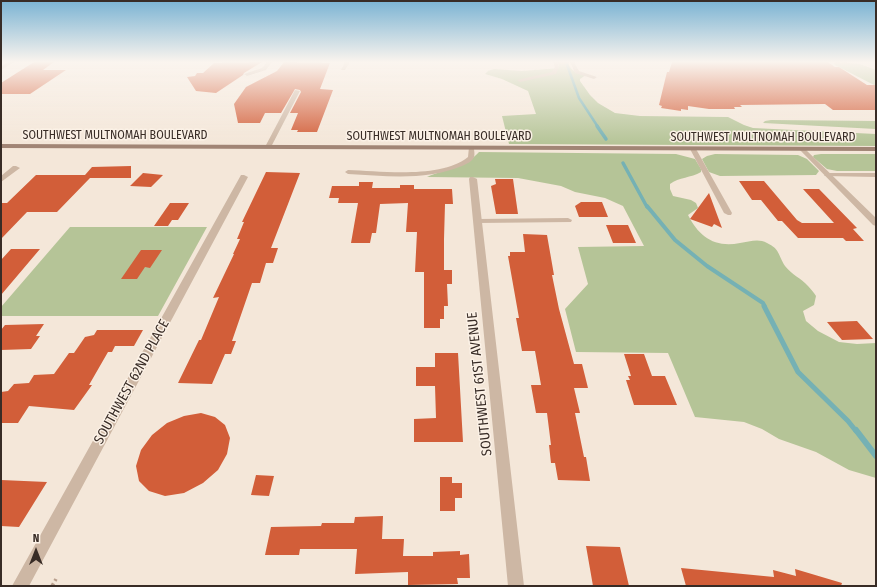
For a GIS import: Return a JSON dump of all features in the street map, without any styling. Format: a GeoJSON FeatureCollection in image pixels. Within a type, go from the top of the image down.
{"type":"FeatureCollection","features":[{"type":"Feature","properties":{"kind":"main road","name":"SOUTHWEST MULTNOMAH BOULEVARD"},"geometry":{"type":"LineString","coordinates":[[1,146],[876,150]]}},
{"type":"Feature","properties":{"kind":"street"},"geometry":{"type":"LineString","coordinates":[[802,149],[876,223]]}},
{"type":"Feature","properties":{"kind":"street"},"geometry":{"type":"LineString","coordinates":[[1,180],[16,168]]}},
{"type":"Feature","properties":{"kind":"street","name":"SOUTHWEST 62ND PLACE"},"geometry":{"type":"LineString","coordinates":[[20,586],[244,177]]}},
{"type":"Feature","properties":{"kind":"street","name":"SOUTHWEST 61ST AVENUE"},"geometry":{"type":"LineString","coordinates":[[473,179],[516,586]]}},
{"type":"Feature","properties":{"kind":"lane"},"geometry":{"type":"LineString","coordinates":[[268,147],[298,91]]}},
{"type":"Feature","properties":{"kind":"lane"},"geometry":{"type":"LineString","coordinates":[[348,172],[434,172],[450,168],[469,159],[472,155],[471,148]]}},
{"type":"Feature","properties":{"kind":"lane"},"geometry":{"type":"LineString","coordinates":[[693,149],[728,213]]}},
{"type":"Feature","properties":{"kind":"lane"},"geometry":{"type":"LineString","coordinates":[[828,175],[876,175]]}},
{"type":"Feature","properties":{"kind":"lane"},"geometry":{"type":"LineString","coordinates":[[478,221],[568,220]]}},
{"type":"Feature","properties":{"kind":"path"},"geometry":{"type":"LineString","coordinates":[[52,586],[56,579]]}},
{"type":"Feature","properties":{"kind":"green space"},"geometry":{"type":"Polygon","coordinates":[[[525,89],[586,89],[598,103],[615,113],[640,116],[728,117],[753,128],[876,134],[876,146],[509,144],[502,116],[536,114],[528,91],[525,89]]]}},
{"type":"Feature","properties":{"kind":"green space"},"geometry":{"type":"Polygon","coordinates":[[[771,120],[876,121],[876,129],[763,123],[771,120]]]}},
{"type":"Feature","properties":{"kind":"green space"},"geometry":{"type":"Polygon","coordinates":[[[479,152],[676,154],[695,159],[701,169],[701,172],[670,184],[670,189],[673,196],[691,200],[696,203],[698,208],[688,215],[697,229],[709,239],[723,244],[757,241],[771,245],[777,250],[785,266],[805,283],[816,296],[814,305],[803,311],[806,321],[818,331],[839,342],[857,344],[876,343],[876,478],[849,470],[816,452],[779,439],[762,429],[744,422],[695,417],[668,353],[576,352],[565,309],[588,284],[578,247],[644,246],[623,206],[605,198],[575,192],[561,186],[518,178],[427,177],[468,162],[479,152]]]}},
{"type":"Feature","properties":{"kind":"green space"},"geometry":{"type":"Polygon","coordinates":[[[715,154],[798,155],[807,159],[819,171],[816,175],[720,176],[709,172],[702,159],[715,154]]]}},
{"type":"Feature","properties":{"kind":"green space"},"geometry":{"type":"Polygon","coordinates":[[[876,154],[876,171],[837,171],[827,169],[813,157],[814,155],[876,154]]]}},
{"type":"Feature","properties":{"kind":"green space"},"geometry":{"type":"Polygon","coordinates":[[[70,227],[207,227],[158,316],[1,316],[1,307],[70,227]]]}},
{"type":"Feature","properties":{"kind":"building"},"geometry":{"type":"Polygon","coordinates":[[[1,89],[37,89],[30,94],[1,94],[1,89]]]}},
{"type":"Feature","properties":{"kind":"building"},"geometry":{"type":"Polygon","coordinates":[[[195,89],[221,89],[216,93],[196,91],[195,89]]]}},
{"type":"Feature","properties":{"kind":"building"},"geometry":{"type":"Polygon","coordinates":[[[244,89],[295,89],[281,113],[265,113],[260,123],[238,123],[234,104],[244,89]]]}},
{"type":"Feature","properties":{"kind":"building"},"geometry":{"type":"Polygon","coordinates":[[[297,89],[333,90],[317,132],[297,132],[298,130],[291,130],[298,113],[290,113],[301,92],[297,89]]]}},
{"type":"Feature","properties":{"kind":"building"},"geometry":{"type":"Polygon","coordinates":[[[663,89],[876,89],[876,110],[833,110],[825,104],[740,105],[742,107],[734,107],[735,109],[709,109],[688,106],[688,110],[681,109],[681,111],[661,108],[662,106],[659,105],[663,89]]]}},
{"type":"Feature","properties":{"kind":"building"},"geometry":{"type":"Polygon","coordinates":[[[131,166],[131,178],[90,178],[57,212],[27,212],[1,239],[1,203],[7,203],[36,175],[85,175],[92,167],[131,166]]]}},
{"type":"Feature","properties":{"kind":"building"},"geometry":{"type":"Polygon","coordinates":[[[266,172],[300,173],[271,248],[278,248],[273,263],[266,263],[260,283],[252,283],[232,341],[236,341],[231,354],[225,354],[212,384],[178,383],[199,340],[201,340],[219,297],[213,298],[240,239],[237,239],[244,222],[242,222],[266,172]]]}},
{"type":"Feature","properties":{"kind":"building"},"geometry":{"type":"Polygon","coordinates":[[[143,173],[163,175],[151,187],[130,186],[143,173]]]}},
{"type":"Feature","properties":{"kind":"building"},"geometry":{"type":"Polygon","coordinates":[[[495,179],[513,179],[518,214],[496,214],[491,186],[496,184],[495,179]]]}},
{"type":"Feature","properties":{"kind":"building"},"geometry":{"type":"Polygon","coordinates":[[[739,181],[764,181],[797,220],[802,223],[834,223],[803,189],[819,189],[857,228],[853,229],[864,241],[846,241],[843,238],[798,238],[782,221],[778,221],[761,200],[752,200],[739,181]]]}},
{"type":"Feature","properties":{"kind":"building"},"geometry":{"type":"Polygon","coordinates":[[[359,182],[373,182],[372,188],[400,188],[400,185],[414,185],[414,189],[452,189],[453,204],[445,204],[444,270],[452,270],[452,284],[447,284],[448,306],[444,306],[444,319],[440,319],[440,328],[424,328],[424,272],[415,272],[417,232],[406,232],[408,203],[380,204],[376,233],[372,233],[370,243],[351,243],[358,203],[338,203],[339,198],[329,198],[332,186],[359,186],[359,182]]]}},
{"type":"Feature","properties":{"kind":"building"},"geometry":{"type":"Polygon","coordinates":[[[709,193],[722,228],[714,224],[712,227],[690,219],[709,193]]]}},
{"type":"Feature","properties":{"kind":"building"},"geometry":{"type":"Polygon","coordinates":[[[581,202],[602,202],[608,217],[579,217],[575,206],[581,202]]]}},
{"type":"Feature","properties":{"kind":"building"},"geometry":{"type":"Polygon","coordinates":[[[170,203],[189,203],[178,220],[172,220],[168,226],[154,226],[170,203]]]}},
{"type":"Feature","properties":{"kind":"building"},"geometry":{"type":"Polygon","coordinates":[[[606,225],[628,225],[636,243],[613,243],[606,225]]]}},
{"type":"Feature","properties":{"kind":"building"},"geometry":{"type":"Polygon","coordinates":[[[523,234],[547,235],[554,275],[552,275],[559,309],[574,364],[582,364],[588,388],[574,388],[580,413],[575,413],[584,457],[586,457],[590,481],[558,480],[555,463],[551,463],[549,445],[551,445],[547,413],[536,413],[531,385],[541,385],[535,351],[522,351],[516,318],[519,318],[508,256],[510,256],[510,252],[525,252],[523,234]]]}},
{"type":"Feature","properties":{"kind":"building"},"geometry":{"type":"Polygon","coordinates":[[[11,249],[40,249],[1,295],[1,260],[11,249]]]}},
{"type":"Feature","properties":{"kind":"building"},"geometry":{"type":"Polygon","coordinates":[[[141,250],[162,250],[150,268],[145,267],[137,279],[121,279],[141,250]]]}},
{"type":"Feature","properties":{"kind":"building"},"geometry":{"type":"Polygon","coordinates":[[[857,321],[873,339],[842,340],[827,322],[857,321]]]}},
{"type":"Feature","properties":{"kind":"building"},"geometry":{"type":"Polygon","coordinates":[[[44,324],[36,336],[40,336],[31,349],[1,350],[1,330],[5,325],[44,324]]]}},
{"type":"Feature","properties":{"kind":"building"},"geometry":{"type":"Polygon","coordinates":[[[97,330],[143,330],[134,346],[115,346],[112,352],[108,352],[89,385],[92,385],[74,410],[29,406],[18,423],[1,423],[1,392],[8,391],[14,384],[29,383],[34,375],[54,374],[69,353],[74,353],[85,337],[94,335],[97,330]]]}},
{"type":"Feature","properties":{"kind":"building"},"geometry":{"type":"Polygon","coordinates":[[[435,353],[458,353],[463,442],[414,442],[414,419],[436,418],[435,386],[416,386],[416,367],[435,367],[435,353]]]}},
{"type":"Feature","properties":{"kind":"building"},"geometry":{"type":"Polygon","coordinates":[[[624,354],[644,354],[652,376],[665,376],[677,405],[634,405],[626,380],[630,380],[628,376],[631,376],[624,354]]]}},
{"type":"Feature","properties":{"kind":"building"},"geometry":{"type":"Polygon","coordinates":[[[201,413],[215,417],[225,425],[230,438],[227,454],[218,470],[203,483],[184,493],[165,496],[149,491],[139,481],[136,466],[141,450],[152,435],[167,423],[184,416],[201,413]]]}},
{"type":"Feature","properties":{"kind":"building"},"geometry":{"type":"Polygon","coordinates":[[[256,475],[274,476],[269,496],[251,495],[256,475]]]}},
{"type":"Feature","properties":{"kind":"building"},"geometry":{"type":"Polygon","coordinates":[[[440,477],[452,477],[452,483],[462,483],[462,498],[455,498],[455,511],[440,511],[440,477]]]}},
{"type":"Feature","properties":{"kind":"building"},"geometry":{"type":"Polygon","coordinates":[[[1,480],[47,482],[19,527],[1,526],[1,480]]]}},
{"type":"Feature","properties":{"kind":"building"},"geometry":{"type":"Polygon","coordinates":[[[383,516],[382,539],[404,539],[403,556],[433,556],[433,552],[460,551],[460,555],[469,554],[470,578],[457,578],[458,584],[408,585],[408,572],[355,574],[357,549],[300,549],[299,555],[265,555],[271,527],[321,526],[322,523],[354,523],[355,517],[383,516]]]}},
{"type":"Feature","properties":{"kind":"building"},"geometry":{"type":"Polygon","coordinates":[[[586,546],[620,547],[629,586],[593,586],[586,546]]]}},
{"type":"Feature","properties":{"kind":"building"},"geometry":{"type":"Polygon","coordinates":[[[681,568],[774,577],[773,570],[796,576],[795,569],[842,583],[841,586],[686,586],[681,568]]]}},
{"type":"Feature","properties":{"kind":"waterway"},"geometry":{"type":"LineString","coordinates":[[576,89],[579,98],[598,127]]}},
{"type":"Feature","properties":{"kind":"waterway"},"geometry":{"type":"LineString","coordinates":[[597,126],[606,139]]}},
{"type":"Feature","properties":{"kind":"waterway"},"geometry":{"type":"LineString","coordinates":[[623,163],[647,207]]}},
{"type":"Feature","properties":{"kind":"waterway"},"geometry":{"type":"LineString","coordinates":[[647,206],[675,240],[707,266],[763,303],[765,307]]}},
{"type":"Feature","properties":{"kind":"waterway"},"geometry":{"type":"LineString","coordinates":[[764,306],[798,372],[848,421],[856,431]]}},
{"type":"Feature","properties":{"kind":"waterway"},"geometry":{"type":"LineString","coordinates":[[856,430],[876,456]]}}]}
